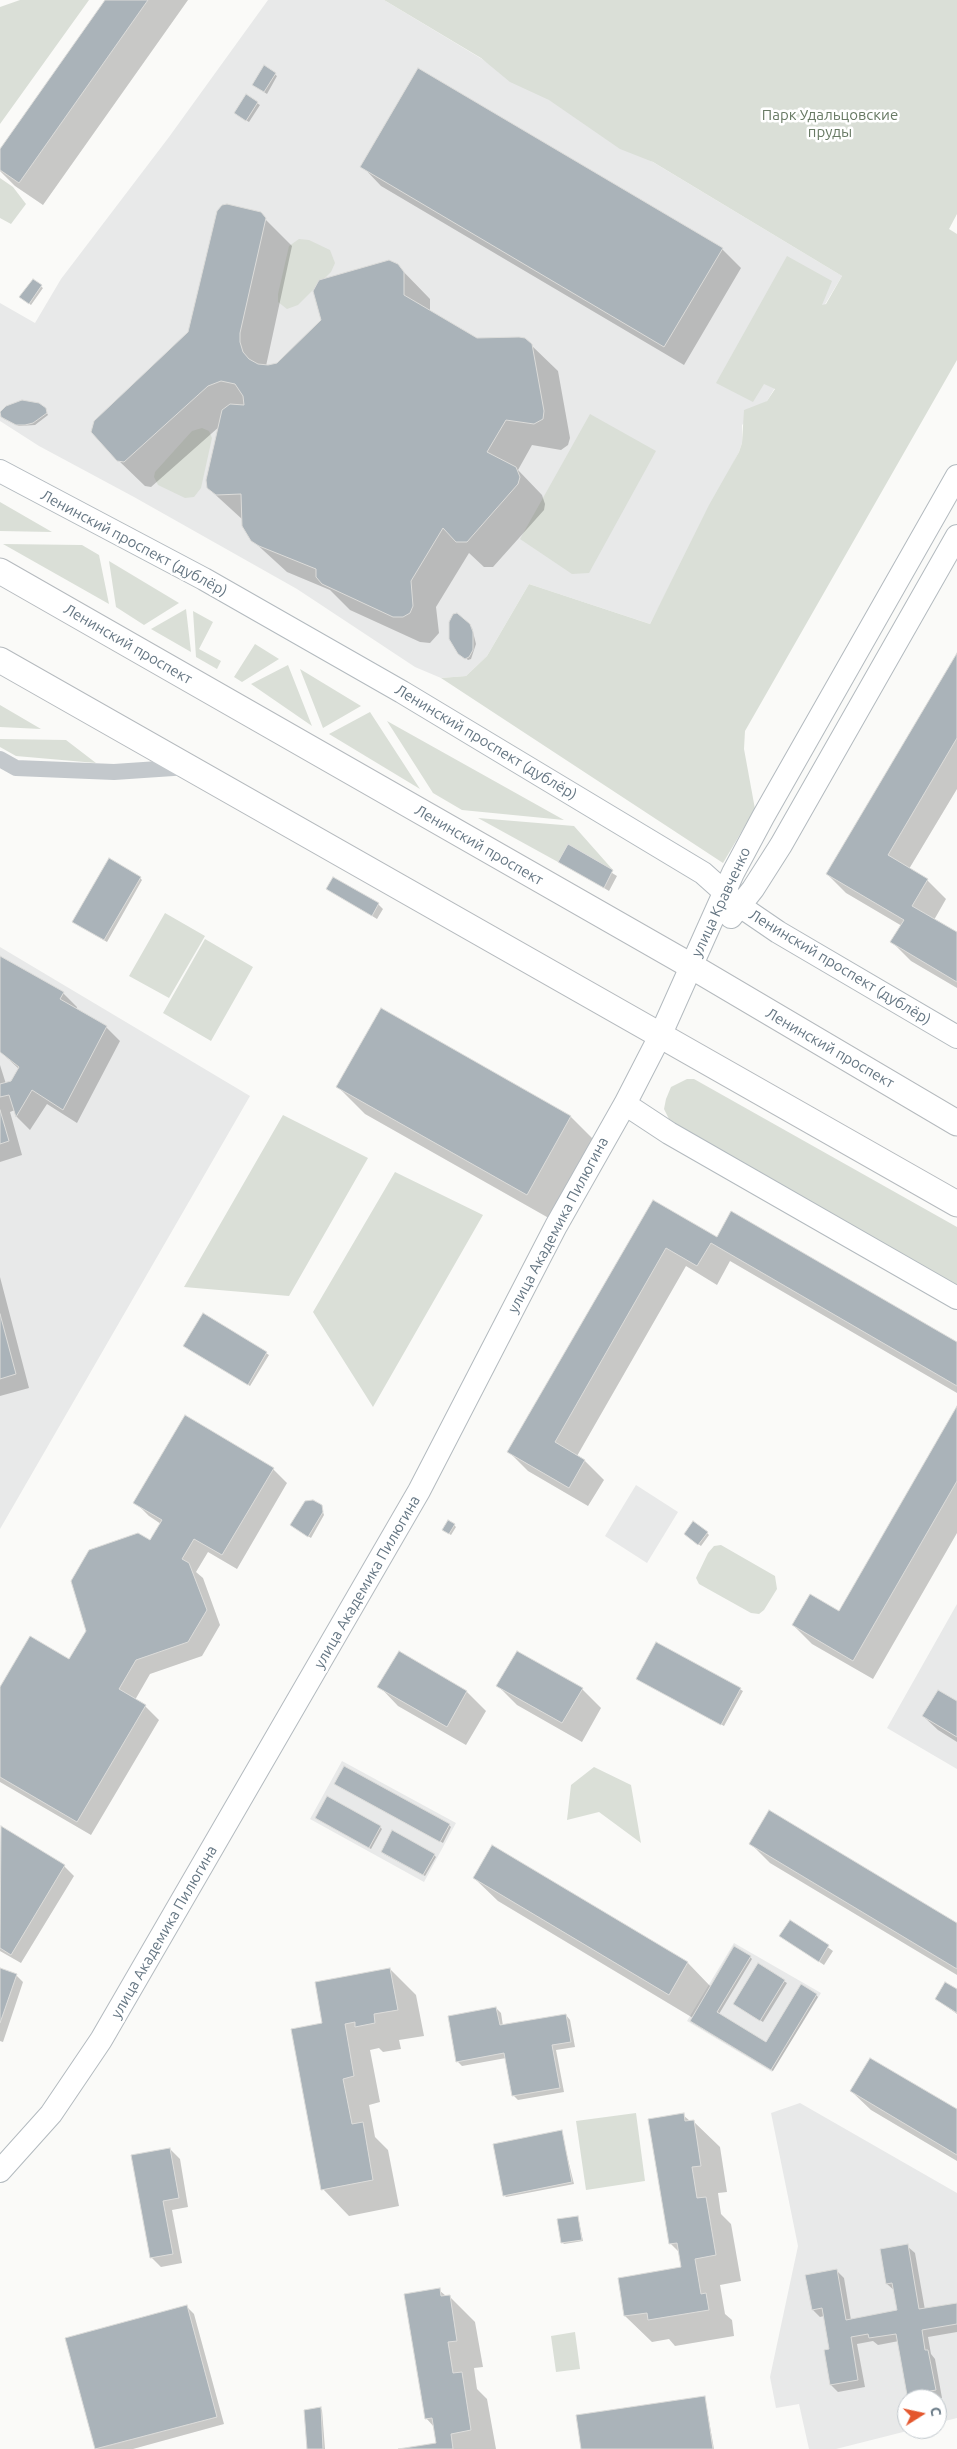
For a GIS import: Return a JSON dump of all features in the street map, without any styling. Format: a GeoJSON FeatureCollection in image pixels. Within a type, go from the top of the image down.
{"type":"FeatureCollection","features":[{"type":"Feature","properties":{"kind":"main road","name":"Ленинский проспект"},"geometry":{"type":"LineString","coordinates":[[0,570],[691,966],[957,1123]]}},
{"type":"Feature","properties":{"kind":"main road"},"geometry":{"type":"LineString","coordinates":[[0,660],[957,1204]]}},
{"type":"Feature","properties":{"kind":"street","name":"Ленинский проспект (дублёр)"},"geometry":{"type":"LineString","coordinates":[[0,471],[204,579],[402,692],[703,873],[732,899],[778,932],[957,1037]]}},
{"type":"Feature","properties":{"kind":"street","name":"улица Кравченко"},"geometry":{"type":"LineString","coordinates":[[691,966],[732,899],[763,817],[957,476]]}},
{"type":"Feature","properties":{"kind":"street","name":"улица Кравченко"},"geometry":{"type":"LineString","coordinates":[[732,899],[753,889],[788,834],[957,536]]}},
{"type":"Feature","properties":{"kind":"street"},"geometry":{"type":"LineString","coordinates":[[0,759],[16,768],[114,772],[188,767]]}},
{"type":"Feature","properties":{"kind":"street","name":"улица Академика Пилюгина"},"geometry":{"type":"LineString","coordinates":[[0,2171],[51,2114],[101,2040],[419,1491],[556,1226],[625,1104],[660,1036],[691,966]]}},
{"type":"Feature","properties":{"kind":"street"},"geometry":{"type":"LineString","coordinates":[[625,1104],[669,1133],[957,1298]]}},
{"type":"Feature","properties":{"kind":"shaded area"},"geometry":{"type":"Polygon","coordinates":[[[268,0],[384,0],[842,276],[767,401],[742,425],[742,443],[739,452],[650,624],[529,584],[487,656],[466,676],[441,678],[415,667],[297,589],[39,446],[0,421],[0,303],[35,323],[61,279],[169,137],[268,0]]]}},
{"type":"Feature","properties":{"kind":"shaded area"},"geometry":{"type":"Polygon","coordinates":[[[0,947],[250,1096],[0,1529],[0,947]]]}},
{"type":"Feature","properties":{"kind":"shaded area"},"geometry":{"type":"Polygon","coordinates":[[[636,1485],[678,1512],[647,1563],[605,1536],[636,1485]]]}},
{"type":"Feature","properties":{"kind":"shaded area"},"geometry":{"type":"Polygon","coordinates":[[[957,1604],[957,1769],[887,1728],[957,1604]]]}},
{"type":"Feature","properties":{"kind":"shaded area"},"geometry":{"type":"Polygon","coordinates":[[[342,1761],[456,1823],[424,1882],[310,1819],[342,1761]]]}},
{"type":"Feature","properties":{"kind":"shaded area"},"geometry":{"type":"Polygon","coordinates":[[[734,1943],[821,1993],[772,2072],[687,2021],[734,1943]]]}},
{"type":"Feature","properties":{"kind":"shaded area"},"geometry":{"type":"Polygon","coordinates":[[[800,2103],[957,2193],[957,2418],[947,2420],[947,2389],[897,2389],[897,2434],[836,2449],[809,2449],[799,2404],[776,2408],[770,2377],[798,2246],[771,2113],[800,2103]]]}},
{"type":"Feature","properties":{"kind":"green space"},"geometry":{"type":"Polygon","coordinates":[[[20,0],[89,0],[0,124],[0,7],[20,0]]]}},
{"type":"Feature","properties":{"kind":"green space","name":"Парк Удальцовские пруды"},"geometry":{"type":"Polygon","coordinates":[[[384,0],[957,0],[957,214],[949,229],[957,234],[957,360],[745,731],[744,749],[755,809],[723,863],[441,678],[466,676],[487,656],[529,584],[650,624],[709,505],[739,452],[742,443],[744,410],[767,401],[775,389],[764,384],[753,402],[716,383],[787,256],[832,281],[822,305],[826,304],[842,276],[653,162],[620,149],[549,100],[510,82],[481,58],[384,0]]]}},
{"type":"Feature","properties":{"kind":"green space"},"geometry":{"type":"Polygon","coordinates":[[[0,178],[13,187],[26,204],[11,224],[0,218],[0,178]]]}},
{"type":"Feature","properties":{"kind":"green space"},"geometry":{"type":"Polygon","coordinates":[[[299,239],[309,240],[330,250],[335,263],[331,272],[298,305],[287,309],[278,302],[278,294],[289,246],[299,239]]]}},
{"type":"Feature","properties":{"kind":"green space"},"geometry":{"type":"Polygon","coordinates":[[[590,414],[656,451],[589,573],[572,574],[520,539],[590,414]]]}},
{"type":"Feature","properties":{"kind":"green space"},"geometry":{"type":"Polygon","coordinates":[[[202,428],[209,431],[212,438],[201,488],[194,497],[185,498],[158,485],[154,477],[155,472],[192,431],[202,428]]]}},
{"type":"Feature","properties":{"kind":"green space"},"geometry":{"type":"Polygon","coordinates":[[[0,502],[52,532],[0,531],[0,502]]]}},
{"type":"Feature","properties":{"kind":"green space"},"geometry":{"type":"Polygon","coordinates":[[[3,544],[82,545],[99,555],[109,604],[3,544]]]}},
{"type":"Feature","properties":{"kind":"green space"},"geometry":{"type":"Polygon","coordinates":[[[109,561],[179,603],[144,625],[116,607],[109,561]]]}},
{"type":"Feature","properties":{"kind":"green space"},"geometry":{"type":"Polygon","coordinates":[[[186,609],[191,652],[151,629],[186,609]]]}},
{"type":"Feature","properties":{"kind":"green space"},"geometry":{"type":"Polygon","coordinates":[[[193,611],[213,622],[199,649],[221,661],[217,669],[196,657],[193,611]]]}},
{"type":"Feature","properties":{"kind":"green space"},"geometry":{"type":"Polygon","coordinates":[[[255,644],[279,659],[242,682],[234,677],[255,644]]]}},
{"type":"Feature","properties":{"kind":"green space"},"geometry":{"type":"Polygon","coordinates":[[[288,665],[312,726],[251,684],[288,665]]]}},
{"type":"Feature","properties":{"kind":"green space"},"geometry":{"type":"Polygon","coordinates":[[[300,669],[361,706],[323,728],[300,669]]]}},
{"type":"Feature","properties":{"kind":"green space"},"geometry":{"type":"Polygon","coordinates":[[[0,705],[41,729],[0,727],[0,705]]]}},
{"type":"Feature","properties":{"kind":"green space"},"geometry":{"type":"Polygon","coordinates":[[[370,712],[420,789],[329,734],[370,712]]]}},
{"type":"Feature","properties":{"kind":"green space"},"geometry":{"type":"Polygon","coordinates":[[[387,721],[564,820],[462,810],[433,793],[387,721]]]}},
{"type":"Feature","properties":{"kind":"green space"},"geometry":{"type":"Polygon","coordinates":[[[0,739],[66,740],[96,763],[16,756],[0,747],[0,739]]]}},
{"type":"Feature","properties":{"kind":"green space"},"geometry":{"type":"Polygon","coordinates":[[[478,818],[574,826],[613,870],[568,844],[558,862],[478,818]]]}},
{"type":"Feature","properties":{"kind":"green space"},"geometry":{"type":"Polygon","coordinates":[[[165,913],[205,936],[169,998],[129,976],[165,913]]]}},
{"type":"Feature","properties":{"kind":"green space"},"geometry":{"type":"Polygon","coordinates":[[[205,939],[253,967],[211,1041],[163,1013],[205,939]]]}},
{"type":"Feature","properties":{"kind":"green space"},"geometry":{"type":"Polygon","coordinates":[[[687,1079],[694,1079],[957,1227],[957,1287],[670,1121],[664,1109],[666,1099],[671,1087],[687,1079]]]}},
{"type":"Feature","properties":{"kind":"green space"},"geometry":{"type":"Polygon","coordinates":[[[283,1115],[368,1158],[289,1296],[184,1287],[283,1115]]]}},
{"type":"Feature","properties":{"kind":"green space"},"geometry":{"type":"Polygon","coordinates":[[[395,1172],[483,1215],[373,1407],[313,1312],[395,1172]]]}},
{"type":"Feature","properties":{"kind":"green space"},"geometry":{"type":"Polygon","coordinates":[[[721,1545],[775,1576],[777,1589],[764,1610],[759,1614],[751,1613],[699,1584],[696,1578],[708,1553],[714,1546],[721,1545]]]}},
{"type":"Feature","properties":{"kind":"green space"},"geometry":{"type":"Polygon","coordinates":[[[594,1767],[631,1785],[641,1843],[599,1812],[567,1820],[571,1785],[594,1767]]]}},
{"type":"Feature","properties":{"kind":"green space"},"geometry":{"type":"Polygon","coordinates":[[[636,2113],[645,2181],[586,2190],[576,2121],[636,2113]]]}},
{"type":"Feature","properties":{"kind":"green space"},"geometry":{"type":"Polygon","coordinates":[[[575,2332],[580,2369],[556,2372],[551,2336],[575,2332]]]}},
{"type":"Feature","properties":{"kind":"building"},"geometry":{"type":"Polygon","coordinates":[[[105,0],[148,0],[19,183],[0,170],[0,149],[105,0]]]}},
{"type":"Feature","properties":{"kind":"building"},"geometry":{"type":"Polygon","coordinates":[[[264,65],[276,73],[264,92],[252,85],[264,65]]]}},
{"type":"Feature","properties":{"kind":"building"},"geometry":{"type":"Polygon","coordinates":[[[418,68],[723,248],[664,347],[360,167],[418,68]]]}},
{"type":"Feature","properties":{"kind":"building"},"geometry":{"type":"Polygon","coordinates":[[[246,94],[258,102],[246,121],[234,113],[246,94]]]}},
{"type":"Feature","properties":{"kind":"building"},"geometry":{"type":"Polygon","coordinates":[[[227,204],[261,212],[266,218],[240,333],[243,352],[249,359],[258,364],[268,365],[277,363],[321,320],[313,291],[319,280],[389,260],[398,264],[404,272],[404,295],[477,338],[519,337],[525,338],[532,344],[544,411],[543,419],[534,424],[506,420],[487,452],[516,467],[520,477],[518,484],[467,542],[456,542],[443,528],[411,581],[413,606],[410,613],[403,617],[393,617],[322,584],[316,577],[316,569],[251,541],[242,526],[241,494],[216,495],[207,488],[206,480],[222,410],[230,404],[244,405],[243,396],[235,384],[221,381],[208,386],[124,462],[117,461],[91,432],[94,421],[188,332],[217,211],[222,205],[227,204]]]}},
{"type":"Feature","properties":{"kind":"building"},"geometry":{"type":"Polygon","coordinates":[[[33,279],[42,285],[29,304],[19,297],[33,279]]]}},
{"type":"Feature","properties":{"kind":"building"},"geometry":{"type":"Polygon","coordinates":[[[22,400],[39,403],[46,408],[47,413],[33,423],[25,425],[16,425],[1,417],[0,412],[6,406],[22,400]]]}},
{"type":"Feature","properties":{"kind":"building"},"geometry":{"type":"Polygon","coordinates":[[[457,613],[470,624],[473,632],[473,650],[469,657],[465,659],[458,654],[449,639],[449,622],[453,614],[457,613]]]}},
{"type":"Feature","properties":{"kind":"building"},"geometry":{"type":"Polygon","coordinates":[[[957,653],[957,738],[888,855],[928,879],[912,906],[957,932],[957,982],[890,942],[904,920],[826,874],[957,653]]]}},
{"type":"Feature","properties":{"kind":"building"},"geometry":{"type":"Polygon","coordinates":[[[568,844],[613,870],[604,888],[558,862],[568,844]]]}},
{"type":"Feature","properties":{"kind":"building"},"geometry":{"type":"Polygon","coordinates":[[[109,858],[141,877],[104,940],[72,922],[109,858]]]}},
{"type":"Feature","properties":{"kind":"building"},"geometry":{"type":"Polygon","coordinates":[[[333,877],[379,903],[372,916],[326,889],[333,877]]]}},
{"type":"Feature","properties":{"kind":"building"},"geometry":{"type":"Polygon","coordinates":[[[0,956],[64,992],[60,999],[107,1026],[63,1110],[32,1090],[16,1117],[9,1095],[0,1097],[0,1084],[11,1081],[19,1067],[0,1052],[0,956]]]}},
{"type":"Feature","properties":{"kind":"building"},"geometry":{"type":"Polygon","coordinates":[[[381,1008],[571,1116],[527,1195],[336,1087],[381,1008]]]}},
{"type":"Feature","properties":{"kind":"building"},"geometry":{"type":"Polygon","coordinates":[[[0,1110],[9,1141],[0,1144],[0,1110]]]}},
{"type":"Feature","properties":{"kind":"building"},"geometry":{"type":"Polygon","coordinates":[[[653,1200],[717,1237],[731,1211],[957,1342],[957,1386],[711,1243],[697,1266],[666,1248],[555,1442],[585,1460],[569,1488],[507,1452],[653,1200]]]}},
{"type":"Feature","properties":{"kind":"building"},"geometry":{"type":"Polygon","coordinates":[[[203,1313],[267,1352],[248,1385],[183,1346],[203,1313]]]}},
{"type":"Feature","properties":{"kind":"building"},"geometry":{"type":"Polygon","coordinates":[[[0,1314],[16,1374],[0,1379],[0,1314]]]}},
{"type":"Feature","properties":{"kind":"building"},"geometry":{"type":"Polygon","coordinates":[[[957,1406],[957,1481],[853,1661],[792,1625],[810,1594],[839,1611],[957,1406]]]}},
{"type":"Feature","properties":{"kind":"building"},"geometry":{"type":"Polygon","coordinates":[[[185,1415],[274,1468],[222,1555],[194,1539],[182,1559],[189,1563],[207,1610],[188,1642],[136,1660],[119,1689],[146,1705],[77,1822],[0,1777],[0,1687],[30,1636],[69,1659],[86,1631],[71,1581],[89,1550],[138,1533],[150,1540],[162,1520],[133,1503],[185,1415]]]}},
{"type":"Feature","properties":{"kind":"building"},"geometry":{"type":"Polygon","coordinates":[[[313,1500],[322,1505],[323,1512],[308,1537],[290,1525],[305,1501],[313,1500]]]}},
{"type":"Feature","properties":{"kind":"building"},"geometry":{"type":"Polygon","coordinates":[[[448,1520],[455,1524],[449,1534],[442,1530],[448,1520]]]}},
{"type":"Feature","properties":{"kind":"building"},"geometry":{"type":"Polygon","coordinates":[[[693,1521],[708,1532],[698,1545],[684,1534],[693,1521]]]}},
{"type":"Feature","properties":{"kind":"building"},"geometry":{"type":"Polygon","coordinates":[[[656,1642],[741,1688],[721,1725],[636,1679],[656,1642]]]}},
{"type":"Feature","properties":{"kind":"building"},"geometry":{"type":"Polygon","coordinates":[[[399,1651],[467,1691],[447,1727],[377,1687],[399,1651]]]}},
{"type":"Feature","properties":{"kind":"building"},"geometry":{"type":"Polygon","coordinates":[[[517,1651],[583,1688],[562,1723],[496,1686],[517,1651]]]}},
{"type":"Feature","properties":{"kind":"building"},"geometry":{"type":"Polygon","coordinates":[[[938,1690],[957,1701],[957,1737],[922,1716],[938,1690]]]}},
{"type":"Feature","properties":{"kind":"building"},"geometry":{"type":"Polygon","coordinates":[[[344,1766],[450,1824],[440,1842],[334,1784],[344,1766]]]}},
{"type":"Feature","properties":{"kind":"building"},"geometry":{"type":"Polygon","coordinates":[[[327,1796],[381,1826],[369,1848],[315,1818],[327,1796]]]}},
{"type":"Feature","properties":{"kind":"building"},"geometry":{"type":"Polygon","coordinates":[[[769,1810],[957,1923],[957,1969],[749,1844],[769,1810]]]}},
{"type":"Feature","properties":{"kind":"building"},"geometry":{"type":"Polygon","coordinates":[[[1,1826],[65,1865],[11,1955],[0,1948],[1,1826]]]}},
{"type":"Feature","properties":{"kind":"building"},"geometry":{"type":"Polygon","coordinates":[[[392,1830],[435,1854],[423,1875],[381,1852],[392,1830]]]}},
{"type":"Feature","properties":{"kind":"building"},"geometry":{"type":"Polygon","coordinates":[[[492,1845],[688,1962],[669,1995],[473,1878],[492,1845]]]}},
{"type":"Feature","properties":{"kind":"building"},"geometry":{"type":"Polygon","coordinates":[[[790,1920],[829,1945],[819,1962],[779,1936],[790,1920]]]}},
{"type":"Feature","properties":{"kind":"building"},"geometry":{"type":"Polygon","coordinates":[[[734,1946],[751,1956],[717,2012],[766,2042],[801,1984],[817,1994],[771,2070],[690,2021],[734,1946]]]}},
{"type":"Feature","properties":{"kind":"building"},"geometry":{"type":"Polygon","coordinates":[[[758,1963],[785,1980],[760,2021],[733,2004],[758,1963]]]}},
{"type":"Feature","properties":{"kind":"building"},"geometry":{"type":"Polygon","coordinates":[[[0,1968],[17,1974],[0,2023],[0,1968]]]}},
{"type":"Feature","properties":{"kind":"building"},"geometry":{"type":"Polygon","coordinates":[[[390,1968],[398,2010],[374,2014],[375,2023],[355,2027],[355,2022],[345,2024],[354,2076],[343,2079],[352,2124],[363,2122],[373,2180],[321,2190],[291,2029],[322,2023],[315,1982],[390,1968]]]}},
{"type":"Feature","properties":{"kind":"building"},"geometry":{"type":"Polygon","coordinates":[[[945,1982],[957,1989],[957,2013],[935,1999],[945,1982]]]}},
{"type":"Feature","properties":{"kind":"building"},"geometry":{"type":"Polygon","coordinates":[[[496,2007],[500,2025],[566,2014],[571,2042],[552,2045],[560,2088],[512,2096],[504,2053],[456,2062],[448,2016],[496,2007]]]}},
{"type":"Feature","properties":{"kind":"building"},"geometry":{"type":"Polygon","coordinates":[[[870,2058],[957,2109],[957,2155],[850,2091],[870,2058]]]}},
{"type":"Feature","properties":{"kind":"building"},"geometry":{"type":"Polygon","coordinates":[[[684,2113],[685,2121],[694,2120],[701,2166],[692,2167],[697,2198],[706,2197],[716,2255],[695,2259],[701,2294],[706,2293],[709,2310],[648,2320],[647,2313],[624,2316],[618,2278],[681,2267],[677,2243],[669,2244],[648,2119],[684,2113]]]}},
{"type":"Feature","properties":{"kind":"building"},"geometry":{"type":"Polygon","coordinates":[[[562,2130],[572,2182],[503,2196],[493,2144],[562,2130]]]}},
{"type":"Feature","properties":{"kind":"building"},"geometry":{"type":"Polygon","coordinates":[[[170,2148],[179,2198],[163,2201],[173,2254],[150,2258],[131,2155],[170,2148]]]}},
{"type":"Feature","properties":{"kind":"building"},"geometry":{"type":"Polygon","coordinates":[[[578,2216],[582,2240],[561,2243],[557,2219],[578,2216]]]}},
{"type":"Feature","properties":{"kind":"building"},"geometry":{"type":"Polygon","coordinates":[[[908,2244],[919,2309],[957,2303],[957,2324],[922,2330],[925,2350],[928,2350],[936,2389],[906,2389],[896,2334],[869,2338],[868,2334],[851,2337],[858,2380],[830,2385],[824,2350],[829,2349],[822,2308],[812,2310],[805,2275],[837,2269],[846,2320],[897,2310],[892,2283],[886,2284],[880,2249],[908,2244]]]}},
{"type":"Feature","properties":{"kind":"building"},"geometry":{"type":"Polygon","coordinates":[[[440,2288],[441,2296],[450,2295],[457,2341],[448,2342],[453,2373],[462,2372],[471,2430],[451,2434],[453,2449],[398,2449],[436,2443],[432,2418],[425,2419],[404,2294],[440,2288]]]}},
{"type":"Feature","properties":{"kind":"building"},"geometry":{"type":"Polygon","coordinates":[[[187,2305],[217,2417],[95,2449],[65,2338],[187,2305]]]}},
{"type":"Feature","properties":{"kind":"building"},"geometry":{"type":"Polygon","coordinates":[[[705,2396],[713,2449],[581,2449],[576,2415],[705,2396]]]}},
{"type":"Feature","properties":{"kind":"building"},"geometry":{"type":"Polygon","coordinates":[[[321,2407],[323,2449],[307,2449],[304,2410],[321,2407]]]}}]}
